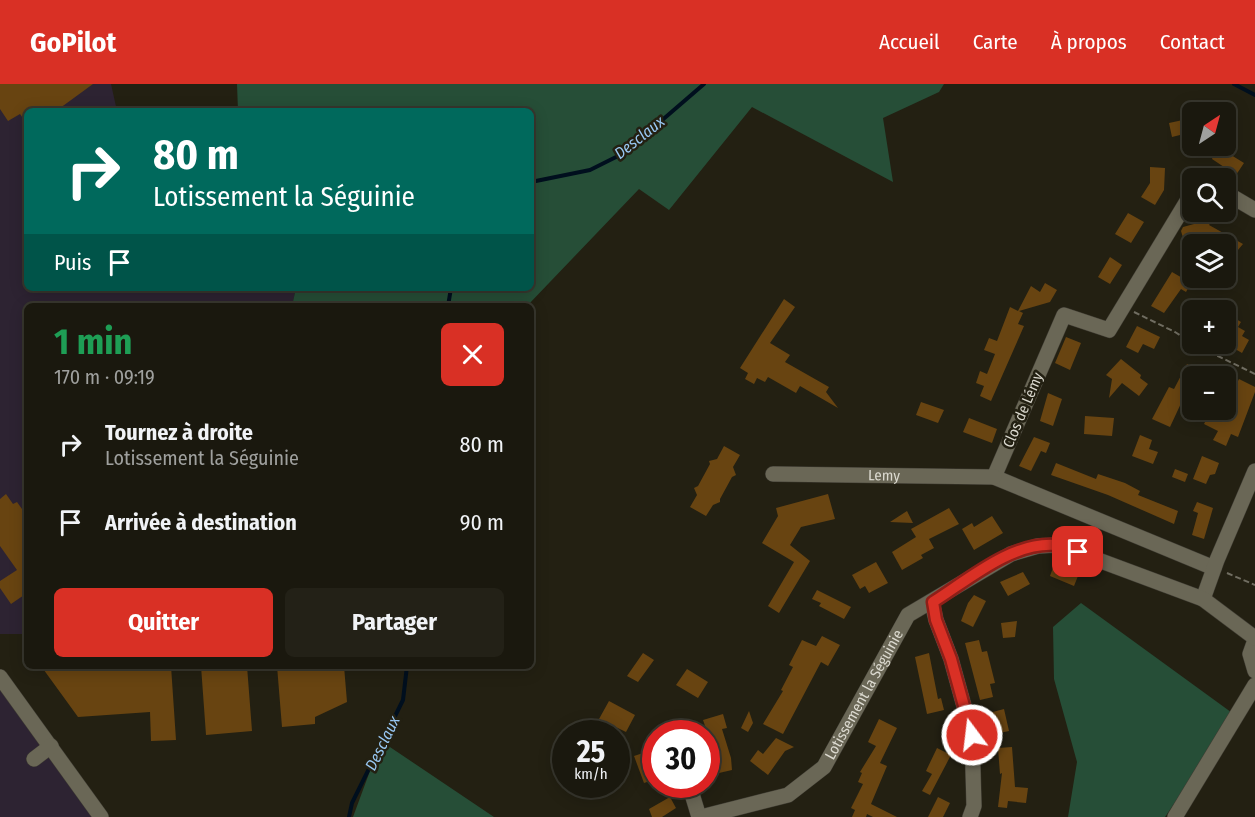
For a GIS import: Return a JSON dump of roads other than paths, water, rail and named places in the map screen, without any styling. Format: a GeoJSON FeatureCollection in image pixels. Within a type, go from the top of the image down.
{"type":"FeatureCollection","features":[{"type":"Feature","properties":{"kind":"street"},"geometry":{"type":"LineString","coordinates":[[1236,199],[1255,210]]}},
{"type":"Feature","properties":{"kind":"street","name":"Clos de Lémy"},"geometry":{"type":"LineString","coordinates":[[994,477],[1064,315],[1109,330],[1182,210]]}},
{"type":"Feature","properties":{"kind":"street"},"geometry":{"type":"LineString","coordinates":[[1203,599],[1255,471]]}},
{"type":"Feature","properties":{"kind":"street","name":"Lemy"},"geometry":{"type":"LineString","coordinates":[[772,474],[994,477]]}},
{"type":"Feature","properties":{"kind":"street"},"geometry":{"type":"LineString","coordinates":[[994,477],[1214,568]]}},
{"type":"Feature","properties":{"kind":"street","name":"Lotissement la Séguinie"},"geometry":{"type":"LineString","coordinates":[[694,798],[700,817],[788,795],[824,766],[908,615],[1011,554],[1038,546],[1058,545],[1203,599],[1255,639]]}},
{"type":"Feature","properties":{"kind":"street"},"geometry":{"type":"LineString","coordinates":[[933,602],[936,620],[951,659],[972,735],[974,806],[970,817]]}},
{"type":"Feature","properties":{"kind":"street"},"geometry":{"type":"LineString","coordinates":[[1255,639],[1250,654],[1255,670]]}},
{"type":"Feature","properties":{"kind":"street"},"geometry":{"type":"LineString","coordinates":[[0,677],[101,817]]}},
{"type":"Feature","properties":{"kind":"street"},"geometry":{"type":"LineString","coordinates":[[1175,817],[1255,685]]}},
{"type":"Feature","properties":{"kind":"street"},"geometry":{"type":"LineString","coordinates":[[34,759],[51,746]]}},
{"type":"Feature","properties":{"kind":"street"},"geometry":{"type":"LineString","coordinates":[[761,802],[767,817]]}},
{"type":"Feature","properties":{"kind":"waterway","name":"Desclaux"},"geometry":{"type":"LineString","coordinates":[[534,181],[590,170],[624,153],[704,84]]}},
{"type":"Feature","properties":{"kind":"waterway","name":"Desclaux"},"geometry":{"type":"LineString","coordinates":[[1234,84],[1255,95]]}},
{"type":"Feature","properties":{"kind":"waterway","name":"Desclaux"},"geometry":{"type":"LineString","coordinates":[[448,303],[450,291]]}},
{"type":"Feature","properties":{"kind":"waterway","name":"Desclaux"},"geometry":{"type":"LineString","coordinates":[[349,817],[352,803],[403,700],[407,669]]}}]}
